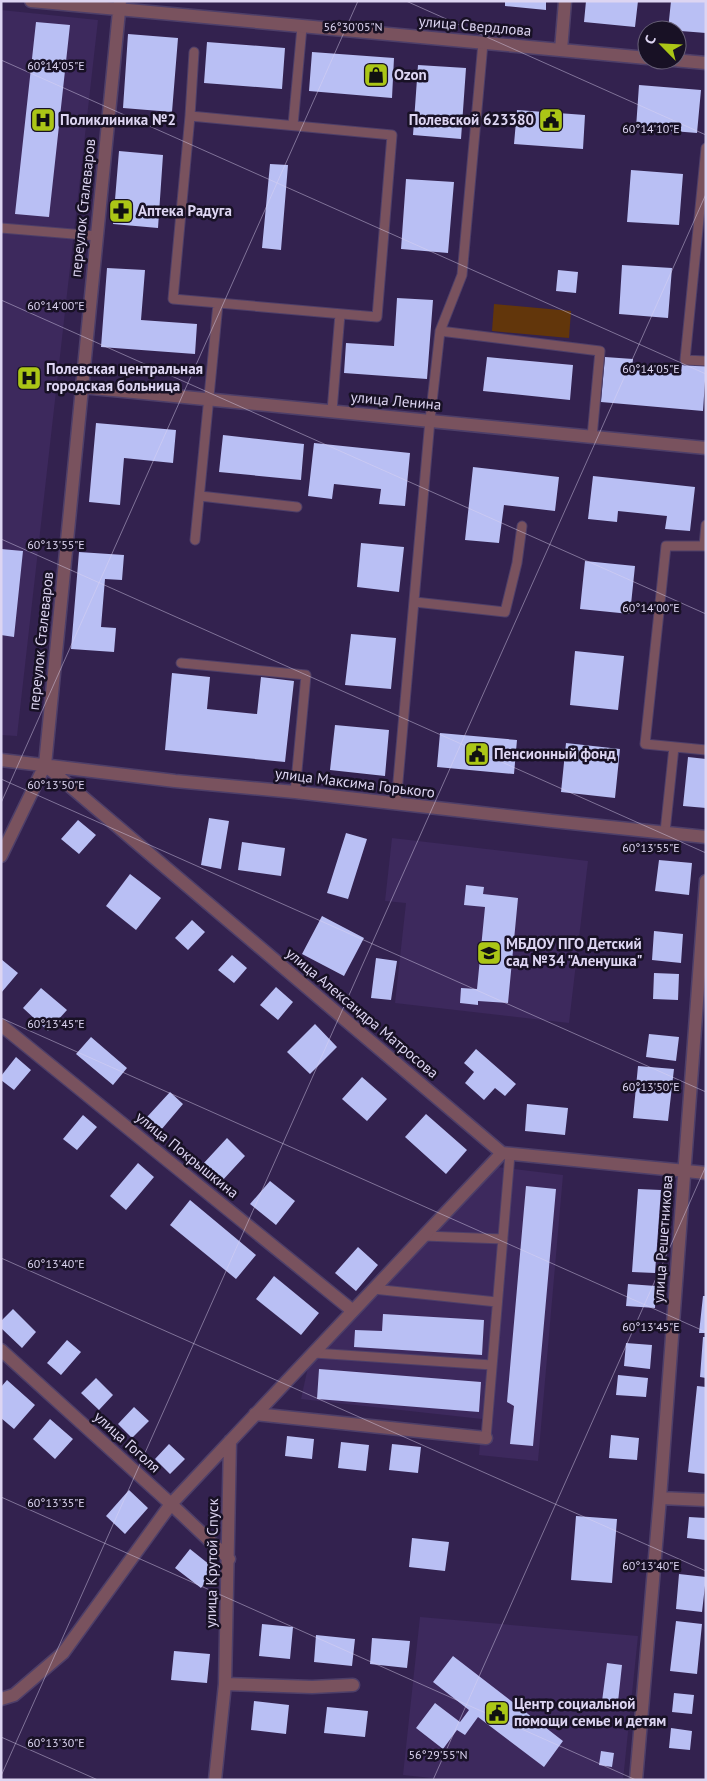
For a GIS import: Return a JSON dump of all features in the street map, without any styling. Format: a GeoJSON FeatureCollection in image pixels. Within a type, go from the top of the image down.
{"type":"FeatureCollection","features":[{"type":"Feature","properties":{"kind":"street","name":"улица Свердлова"},"geometry":{"type":"LineString","coordinates":[[31,1],[119,6],[302,27],[637,57]]}},
{"type":"Feature","properties":{"kind":"street"},"geometry":{"type":"LineString","coordinates":[[560,50],[566,1]]}},
{"type":"Feature","properties":{"kind":"street","name":"переулок Сталеваров"},"geometry":{"type":"LineString","coordinates":[[1,856],[46,765],[119,6]]}},
{"type":"Feature","properties":{"kind":"street"},"geometry":{"type":"LineString","coordinates":[[687,61],[706,63]]}},
{"type":"Feature","properties":{"kind":"street","name":"улица Ленина"},"geometry":{"type":"LineString","coordinates":[[82,386],[706,448]]}},
{"type":"Feature","properties":{"kind":"street","name":"улица Максима Горького"},"geometry":{"type":"LineString","coordinates":[[1,760],[175,781],[706,836]]}},
{"type":"Feature","properties":{"kind":"street","name":"улица Александра Матросова"},"geometry":{"type":"LineString","coordinates":[[46,765],[506,1153]]}},
{"type":"Feature","properties":{"kind":"street","name":"улица Решетникова"},"geometry":{"type":"LineString","coordinates":[[636,1780],[660,1498],[706,881]]}},
{"type":"Feature","properties":{"kind":"street","name":"улица Покрышкина"},"geometry":{"type":"LineString","coordinates":[[1,1025],[353,1311]]}},
{"type":"Feature","properties":{"kind":"street"},"geometry":{"type":"LineString","coordinates":[[1,1699],[14,1695],[63,1653],[171,1504],[424,1236],[506,1153],[706,1172]]}},
{"type":"Feature","properties":{"kind":"street","name":"улица Гоголя"},"geometry":{"type":"LineString","coordinates":[[1,1350],[229,1559]]}},
{"type":"Feature","properties":{"kind":"street"},"geometry":{"type":"LineString","coordinates":[[255,1414],[486,1438]]}},
{"type":"Feature","properties":{"kind":"street","name":"улица Крутой Спуск"},"geometry":{"type":"LineString","coordinates":[[215,1780],[225,1684],[230,1441]]}},
{"type":"Feature","properties":{"kind":"street"},"geometry":{"type":"LineString","coordinates":[[660,1498],[706,1500]]}},
{"type":"Feature","properties":{"kind":"street"},"geometry":{"type":"LineString","coordinates":[[225,1684],[312,1687],[352,1685]]}},
{"type":"Feature","properties":{"kind":"lane"},"geometry":{"type":"LineString","coordinates":[[294,125],[302,27]]}},
{"type":"Feature","properties":{"kind":"lane"},"geometry":{"type":"LineString","coordinates":[[396,804],[430,420],[440,330],[462,275],[483,43]]}},
{"type":"Feature","properties":{"kind":"lane"},"geometry":{"type":"LineString","coordinates":[[190,116],[392,135],[377,317],[173,299],[194,52]]}},
{"type":"Feature","properties":{"kind":"lane"},"geometry":{"type":"LineString","coordinates":[[706,148],[686,360],[706,361]]}},
{"type":"Feature","properties":{"kind":"lane"},"geometry":{"type":"LineString","coordinates":[[1,228],[97,236]]}},
{"type":"Feature","properties":{"kind":"lane"},"geometry":{"type":"LineString","coordinates":[[195,540],[218,304]]}},
{"type":"Feature","properties":{"kind":"lane"},"geometry":{"type":"LineString","coordinates":[[332,411],[340,314]]}},
{"type":"Feature","properties":{"kind":"lane"},"geometry":{"type":"LineString","coordinates":[[440,330],[600,352],[592,437]]}},
{"type":"Feature","properties":{"kind":"lane"},"geometry":{"type":"LineString","coordinates":[[200,496],[297,507]]}},
{"type":"Feature","properties":{"kind":"lane"},"geometry":{"type":"LineString","coordinates":[[706,525],[705,546],[666,546],[645,744],[706,750]]}},
{"type":"Feature","properties":{"kind":"lane"},"geometry":{"type":"LineString","coordinates":[[415,602],[505,612],[517,563],[522,526]]}},
{"type":"Feature","properties":{"kind":"lane"},"geometry":{"type":"LineString","coordinates":[[181,663],[306,674],[294,792]]}},
{"type":"Feature","properties":{"kind":"lane"},"geometry":{"type":"LineString","coordinates":[[665,832],[674,747]]}},
{"type":"Feature","properties":{"kind":"lane"},"geometry":{"type":"LineString","coordinates":[[486,1438],[503,1239],[506,1153]]}},
{"type":"Feature","properties":{"kind":"lane"},"geometry":{"type":"LineString","coordinates":[[424,1236],[503,1239]]}},
{"type":"Feature","properties":{"kind":"lane"},"geometry":{"type":"LineString","coordinates":[[373,1290],[497,1302]]}},
{"type":"Feature","properties":{"kind":"lane"},"geometry":{"type":"LineString","coordinates":[[314,1353],[492,1365]]}},
{"type":"Feature","properties":{"kind":"shaded area","name":"Полевская центральная городская больница"},"geometry":{"type":"Polygon","coordinates":[[[1,10],[98,20],[17,736],[1,735],[1,10]]]}},
{"type":"Feature","properties":{"kind":"shaded area"},"geometry":{"type":"Polygon","coordinates":[[[494,304],[571,311],[569,338],[492,331],[494,304]]]}},
{"type":"Feature","properties":{"kind":"shaded area","name":"МБДОУ ПГО Детский сад №34 \"Аленушка\""},"geometry":{"type":"Polygon","coordinates":[[[392,838],[588,861],[569,1023],[395,1003],[406,903],[385,901],[392,838]]]}},
{"type":"Feature","properties":{"kind":"shaded area"},"geometry":{"type":"Polygon","coordinates":[[[497,1167],[563,1175],[538,1461],[479,1455],[482,1419],[301,1399],[308,1367],[497,1167]]]}},
{"type":"Feature","properties":{"kind":"shaded area"},"geometry":{"type":"Polygon","coordinates":[[[420,1617],[638,1636],[623,1780],[451,1780],[403,1775],[420,1617]]]}},
{"type":"Feature","properties":{"kind":"building"},"geometry":{"type":"Polygon","coordinates":[[[505,1],[546,1],[546,10],[505,6],[505,1]]]}},
{"type":"Feature","properties":{"kind":"building"},"geometry":{"type":"Polygon","coordinates":[[[586,1],[638,1],[635,27],[584,22],[586,1]]]}},
{"type":"Feature","properties":{"kind":"building"},"geometry":{"type":"Polygon","coordinates":[[[671,1],[706,1],[706,33],[687,32],[687,20],[669,20],[671,1]]]}},
{"type":"Feature","properties":{"kind":"building","name":"Поликлиника №2"},"geometry":{"type":"Polygon","coordinates":[[[36,22],[70,25],[49,217],[15,214],[36,22]]]}},
{"type":"Feature","properties":{"kind":"building"},"geometry":{"type":"Polygon","coordinates":[[[128,34],[178,38],[172,112],[123,108],[128,34]]]}},
{"type":"Feature","properties":{"kind":"building"},"geometry":{"type":"Polygon","coordinates":[[[207,42],[285,48],[282,89],[204,83],[207,42]]]}},
{"type":"Feature","properties":{"kind":"building"},"geometry":{"type":"Polygon","coordinates":[[[312,52],[394,58],[392,98],[309,91],[312,52]]]}},
{"type":"Feature","properties":{"kind":"building"},"geometry":{"type":"Polygon","coordinates":[[[418,65],[466,68],[461,139],[413,135],[418,65]]]}},
{"type":"Feature","properties":{"kind":"building"},"geometry":{"type":"Polygon","coordinates":[[[639,85],[701,90],[697,133],[636,128],[639,85]]]}},
{"type":"Feature","properties":{"kind":"building"},"geometry":{"type":"Polygon","coordinates":[[[517,110],[585,115],[583,149],[514,144],[517,110]]]}},
{"type":"Feature","properties":{"kind":"building"},"geometry":{"type":"Polygon","coordinates":[[[119,151],[163,155],[158,228],[113,224],[119,151]]]}},
{"type":"Feature","properties":{"kind":"building"},"geometry":{"type":"Polygon","coordinates":[[[270,164],[288,165],[281,250],[262,248],[270,164]]]}},
{"type":"Feature","properties":{"kind":"building"},"geometry":{"type":"Polygon","coordinates":[[[631,170],[683,174],[679,225],[627,222],[631,170]]]}},
{"type":"Feature","properties":{"kind":"building"},"geometry":{"type":"Polygon","coordinates":[[[406,179],[454,182],[448,253],[401,249],[406,179]]]}},
{"type":"Feature","properties":{"kind":"building"},"geometry":{"type":"Polygon","coordinates":[[[622,265],[672,268],[668,318],[619,314],[622,265]]]}},
{"type":"Feature","properties":{"kind":"building"},"geometry":{"type":"Polygon","coordinates":[[[107,268],[145,270],[141,320],[197,324],[195,354],[101,347],[107,268]]]}},
{"type":"Feature","properties":{"kind":"building"},"geometry":{"type":"Polygon","coordinates":[[[558,270],[578,272],[576,293],[556,291],[558,270]]]}},
{"type":"Feature","properties":{"kind":"building"},"geometry":{"type":"Polygon","coordinates":[[[397,298],[433,300],[427,379],[344,373],[346,343],[394,346],[397,298]]]}},
{"type":"Feature","properties":{"kind":"building"},"geometry":{"type":"Polygon","coordinates":[[[487,357],[573,365],[570,400],[483,391],[487,357]]]}},
{"type":"Feature","properties":{"kind":"building"},"geometry":{"type":"Polygon","coordinates":[[[605,357],[633,359],[632,370],[681,374],[682,364],[706,366],[703,411],[601,402],[605,357]]]}},
{"type":"Feature","properties":{"kind":"building"},"geometry":{"type":"Polygon","coordinates":[[[96,423],[176,430],[173,463],[124,458],[120,505],[89,502],[96,423]]]}},
{"type":"Feature","properties":{"kind":"building"},"geometry":{"type":"Polygon","coordinates":[[[223,435],[304,444],[301,480],[219,472],[223,435]]]}},
{"type":"Feature","properties":{"kind":"building"},"geometry":{"type":"Polygon","coordinates":[[[314,443],[410,453],[405,506],[379,504],[381,489],[334,484],[332,499],[308,496],[314,443]]]}},
{"type":"Feature","properties":{"kind":"building"},"geometry":{"type":"Polygon","coordinates":[[[473,467],[559,477],[555,511],[504,505],[499,543],[465,540],[473,467]]]}},
{"type":"Feature","properties":{"kind":"building"},"geometry":{"type":"Polygon","coordinates":[[[593,476],[695,487],[690,531],[665,529],[667,516],[618,511],[617,522],[588,519],[593,476]]]}},
{"type":"Feature","properties":{"kind":"building"},"geometry":{"type":"Polygon","coordinates":[[[361,543],[404,547],[399,592],[357,587],[361,543]]]}},
{"type":"Feature","properties":{"kind":"building"},"geometry":{"type":"Polygon","coordinates":[[[1,549],[23,551],[14,637],[1,635],[1,549]]]}},
{"type":"Feature","properties":{"kind":"building"},"geometry":{"type":"Polygon","coordinates":[[[79,552],[124,555],[122,580],[105,579],[101,627],[116,628],[114,652],[71,649],[79,552]]]}},
{"type":"Feature","properties":{"kind":"building"},"geometry":{"type":"Polygon","coordinates":[[[585,561],[635,566],[630,614],[580,609],[585,561]]]}},
{"type":"Feature","properties":{"kind":"building"},"geometry":{"type":"Polygon","coordinates":[[[351,634],[396,638],[391,689],[345,685],[351,634]]]}},
{"type":"Feature","properties":{"kind":"building"},"geometry":{"type":"Polygon","coordinates":[[[575,651],[624,656],[618,710],[570,705],[575,651]]]}},
{"type":"Feature","properties":{"kind":"building"},"geometry":{"type":"Polygon","coordinates":[[[172,673],[210,677],[207,709],[257,714],[261,677],[294,681],[285,762],[165,750],[172,673]]]}},
{"type":"Feature","properties":{"kind":"building"},"geometry":{"type":"Polygon","coordinates":[[[335,725],[389,730],[385,776],[330,770],[335,725]]]}},
{"type":"Feature","properties":{"kind":"building","name":"Пенсионный фонд"},"geometry":{"type":"Polygon","coordinates":[[[440,733],[517,740],[514,774],[437,767],[440,733]]]}},
{"type":"Feature","properties":{"kind":"building"},"geometry":{"type":"Polygon","coordinates":[[[566,743],[620,749],[615,798],[561,792],[566,743]]]}},
{"type":"Feature","properties":{"kind":"building"},"geometry":{"type":"Polygon","coordinates":[[[688,757],[706,759],[706,808],[683,806],[688,757]]]}},
{"type":"Feature","properties":{"kind":"building"},"geometry":{"type":"Polygon","coordinates":[[[209,818],[229,821],[221,869],[201,865],[209,818]]]}},
{"type":"Feature","properties":{"kind":"building"},"geometry":{"type":"Polygon","coordinates":[[[78,820],[96,835],[79,854],[61,839],[78,820]]]}},
{"type":"Feature","properties":{"kind":"building"},"geometry":{"type":"Polygon","coordinates":[[[346,833],[367,839],[348,899],[327,893],[346,833]]]}},
{"type":"Feature","properties":{"kind":"building"},"geometry":{"type":"Polygon","coordinates":[[[242,842],[285,848],[281,876],[238,870],[242,842]]]}},
{"type":"Feature","properties":{"kind":"building"},"geometry":{"type":"Polygon","coordinates":[[[659,860],[692,863],[689,895],[655,891],[659,860]]]}},
{"type":"Feature","properties":{"kind":"building"},"geometry":{"type":"Polygon","coordinates":[[[130,874],[161,898],[136,930],[106,906],[130,874]]]}},
{"type":"Feature","properties":{"kind":"building"},"geometry":{"type":"Polygon","coordinates":[[[466,885],[484,887],[483,894],[518,898],[508,1003],[478,1001],[478,1005],[460,1003],[461,988],[477,989],[485,907],[464,905],[466,885]]]}},
{"type":"Feature","properties":{"kind":"building"},"geometry":{"type":"Polygon","coordinates":[[[322,916],[364,938],[344,976],[302,954],[322,916]]]}},
{"type":"Feature","properties":{"kind":"building"},"geometry":{"type":"Polygon","coordinates":[[[192,920],[205,932],[188,950],[175,938],[192,920]]]}},
{"type":"Feature","properties":{"kind":"building"},"geometry":{"type":"Polygon","coordinates":[[[654,931],[683,934],[681,963],[652,960],[654,931]]]}},
{"type":"Feature","properties":{"kind":"building"},"geometry":{"type":"Polygon","coordinates":[[[232,955],[247,968],[234,983],[218,970],[232,955]]]}},
{"type":"Feature","properties":{"kind":"building"},"geometry":{"type":"Polygon","coordinates":[[[376,958],[397,961],[391,1000],[371,998],[376,958]]]}},
{"type":"Feature","properties":{"kind":"building"},"geometry":{"type":"Polygon","coordinates":[[[1,959],[18,973],[1,993],[1,959]]]}},
{"type":"Feature","properties":{"kind":"building"},"geometry":{"type":"Polygon","coordinates":[[[654,973],[679,974],[678,1000],[653,999],[654,973]]]}},
{"type":"Feature","properties":{"kind":"building"},"geometry":{"type":"Polygon","coordinates":[[[276,987],[293,1002],[278,1020],[260,1005],[276,987]]]}},
{"type":"Feature","properties":{"kind":"building"},"geometry":{"type":"Polygon","coordinates":[[[41,988],[67,1010],[48,1031],[23,1008],[41,988]]]}},
{"type":"Feature","properties":{"kind":"building"},"geometry":{"type":"Polygon","coordinates":[[[315,1024],[337,1047],[310,1074],[287,1052],[315,1024]]]}},
{"type":"Feature","properties":{"kind":"building"},"geometry":{"type":"Polygon","coordinates":[[[649,1034],[679,1037],[676,1061],[646,1057],[649,1034]]]}},
{"type":"Feature","properties":{"kind":"building"},"geometry":{"type":"Polygon","coordinates":[[[91,1037],[127,1068],[113,1085],[76,1054],[91,1037]]]}},
{"type":"Feature","properties":{"kind":"building"},"geometry":{"type":"Polygon","coordinates":[[[476,1049],[516,1084],[505,1096],[495,1088],[484,1100],[465,1083],[474,1072],[464,1063],[476,1049]]]}},
{"type":"Feature","properties":{"kind":"building"},"geometry":{"type":"Polygon","coordinates":[[[16,1057],[31,1070],[14,1090],[1,1080],[1,1076],[16,1057]]]}},
{"type":"Feature","properties":{"kind":"building"},"geometry":{"type":"Polygon","coordinates":[[[638,1066],[674,1069],[668,1121],[633,1118],[638,1066]]]}},
{"type":"Feature","properties":{"kind":"building"},"geometry":{"type":"Polygon","coordinates":[[[362,1077],[387,1099],[367,1121],[342,1099],[362,1077]]]}},
{"type":"Feature","properties":{"kind":"building"},"geometry":{"type":"Polygon","coordinates":[[[170,1092],[183,1104],[161,1130],[147,1117],[170,1092]]]}},
{"type":"Feature","properties":{"kind":"building"},"geometry":{"type":"Polygon","coordinates":[[[527,1104],[568,1108],[565,1135],[525,1131],[527,1104]]]}},
{"type":"Feature","properties":{"kind":"building"},"geometry":{"type":"Polygon","coordinates":[[[426,1114],[467,1150],[446,1174],[405,1137],[426,1114]]]}},
{"type":"Feature","properties":{"kind":"building"},"geometry":{"type":"Polygon","coordinates":[[[83,1115],[97,1127],[77,1150],[63,1139],[83,1115]]]}},
{"type":"Feature","properties":{"kind":"building"},"geometry":{"type":"Polygon","coordinates":[[[227,1138],[245,1156],[221,1182],[202,1165],[227,1138]]]}},
{"type":"Feature","properties":{"kind":"building"},"geometry":{"type":"Polygon","coordinates":[[[138,1163],[154,1177],[126,1210],[110,1196],[138,1163]]]}},
{"type":"Feature","properties":{"kind":"building"},"geometry":{"type":"Polygon","coordinates":[[[270,1181],[295,1201],[276,1225],[250,1204],[270,1181]]]}},
{"type":"Feature","properties":{"kind":"building"},"geometry":{"type":"Polygon","coordinates":[[[526,1186],[556,1189],[533,1446],[510,1444],[514,1406],[507,1402],[526,1186]]]}},
{"type":"Feature","properties":{"kind":"building"},"geometry":{"type":"Polygon","coordinates":[[[638,1189],[661,1190],[655,1273],[632,1272],[638,1189]]]}},
{"type":"Feature","properties":{"kind":"building"},"geometry":{"type":"Polygon","coordinates":[[[190,1200],[256,1255],[236,1279],[170,1225],[190,1200]]]}},
{"type":"Feature","properties":{"kind":"building"},"geometry":{"type":"Polygon","coordinates":[[[358,1247],[378,1265],[356,1291],[335,1273],[358,1247]]]}},
{"type":"Feature","properties":{"kind":"building"},"geometry":{"type":"Polygon","coordinates":[[[274,1276],[319,1313],[301,1335],[256,1299],[274,1276]]]}},
{"type":"Feature","properties":{"kind":"building"},"geometry":{"type":"Polygon","coordinates":[[[628,1284],[656,1286],[655,1308],[626,1306],[628,1284]]]}},
{"type":"Feature","properties":{"kind":"building"},"geometry":{"type":"Polygon","coordinates":[[[703,1296],[706,1296],[706,1333],[699,1333],[703,1296]]]}},
{"type":"Feature","properties":{"kind":"building"},"geometry":{"type":"Polygon","coordinates":[[[13,1309],[36,1332],[22,1348],[1,1328],[1,1321],[13,1309]]]}},
{"type":"Feature","properties":{"kind":"building"},"geometry":{"type":"Polygon","coordinates":[[[383,1314],[484,1320],[482,1355],[354,1347],[355,1330],[382,1331],[383,1314]]]}},
{"type":"Feature","properties":{"kind":"building"},"geometry":{"type":"Polygon","coordinates":[[[703,1337],[706,1337],[706,1378],[700,1377],[703,1337]]]}},
{"type":"Feature","properties":{"kind":"building"},"geometry":{"type":"Polygon","coordinates":[[[67,1340],[81,1352],[61,1375],[47,1363],[67,1340]]]}},
{"type":"Feature","properties":{"kind":"building"},"geometry":{"type":"Polygon","coordinates":[[[626,1343],[652,1345],[650,1369],[624,1366],[626,1343]]]}},
{"type":"Feature","properties":{"kind":"building"},"geometry":{"type":"Polygon","coordinates":[[[319,1369],[481,1382],[479,1412],[317,1399],[319,1369]]]}},
{"type":"Feature","properties":{"kind":"building"},"geometry":{"type":"Polygon","coordinates":[[[618,1375],[648,1378],[646,1397],[616,1395],[618,1375]]]}},
{"type":"Feature","properties":{"kind":"building"},"geometry":{"type":"Polygon","coordinates":[[[96,1378],[113,1395],[99,1410],[81,1393],[96,1378]]]}},
{"type":"Feature","properties":{"kind":"building"},"geometry":{"type":"Polygon","coordinates":[[[7,1380],[35,1405],[14,1429],[1,1418],[1,1387],[7,1380]]]}},
{"type":"Feature","properties":{"kind":"building"},"geometry":{"type":"Polygon","coordinates":[[[697,1386],[706,1387],[706,1474],[688,1472],[697,1386]]]}},
{"type":"Feature","properties":{"kind":"building"},"geometry":{"type":"Polygon","coordinates":[[[134,1407],[149,1421],[132,1438],[118,1424],[134,1407]]]}},
{"type":"Feature","properties":{"kind":"building"},"geometry":{"type":"Polygon","coordinates":[[[50,1419],[73,1439],[55,1459],[33,1439],[50,1419]]]}},
{"type":"Feature","properties":{"kind":"building"},"geometry":{"type":"Polygon","coordinates":[[[611,1435],[639,1438],[637,1460],[609,1458],[611,1435]]]}},
{"type":"Feature","properties":{"kind":"building"},"geometry":{"type":"Polygon","coordinates":[[[287,1436],[314,1439],[312,1459],[285,1456],[287,1436]]]}},
{"type":"Feature","properties":{"kind":"building"},"geometry":{"type":"Polygon","coordinates":[[[341,1442],[369,1445],[366,1471],[338,1468],[341,1442]]]}},
{"type":"Feature","properties":{"kind":"building"},"geometry":{"type":"Polygon","coordinates":[[[169,1444],[185,1459],[170,1474],[155,1459],[169,1444]]]}},
{"type":"Feature","properties":{"kind":"building"},"geometry":{"type":"Polygon","coordinates":[[[392,1444],[421,1447],[418,1473],[389,1470],[392,1444]]]}},
{"type":"Feature","properties":{"kind":"building"},"geometry":{"type":"Polygon","coordinates":[[[129,1490],[148,1508],[125,1534],[106,1516],[129,1490]]]}},
{"type":"Feature","properties":{"kind":"building"},"geometry":{"type":"Polygon","coordinates":[[[576,1516],[617,1519],[612,1583],[571,1580],[576,1516]]]}},
{"type":"Feature","properties":{"kind":"building"},"geometry":{"type":"Polygon","coordinates":[[[689,1517],[706,1518],[706,1540],[687,1538],[689,1517]]]}},
{"type":"Feature","properties":{"kind":"building"},"geometry":{"type":"Polygon","coordinates":[[[412,1538],[449,1542],[445,1571],[409,1567],[412,1538]]]}},
{"type":"Feature","properties":{"kind":"building"},"geometry":{"type":"Polygon","coordinates":[[[190,1549],[215,1569],[201,1588],[175,1568],[190,1549]]]}},
{"type":"Feature","properties":{"kind":"building"},"geometry":{"type":"Polygon","coordinates":[[[679,1574],[706,1577],[702,1612],[676,1609],[679,1574]]]}},
{"type":"Feature","properties":{"kind":"building"},"geometry":{"type":"Polygon","coordinates":[[[676,1621],[702,1624],[697,1674],[670,1671],[676,1621]]]}},
{"type":"Feature","properties":{"kind":"building"},"geometry":{"type":"Polygon","coordinates":[[[262,1624],[293,1627],[290,1659],[259,1656],[262,1624]]]}},
{"type":"Feature","properties":{"kind":"building"},"geometry":{"type":"Polygon","coordinates":[[[316,1635],[355,1639],[352,1666],[314,1662],[316,1635]]]}},
{"type":"Feature","properties":{"kind":"building"},"geometry":{"type":"Polygon","coordinates":[[[372,1638],[410,1641],[407,1668],[370,1664],[372,1638]]]}},
{"type":"Feature","properties":{"kind":"building"},"geometry":{"type":"Polygon","coordinates":[[[174,1651],[210,1654],[207,1683],[171,1680],[174,1651]]]}},
{"type":"Feature","properties":{"kind":"building","name":"Центр социальной помощи семье и детям"},"geometry":{"type":"Polygon","coordinates":[[[453,1656],[563,1741],[544,1767],[478,1717],[465,1735],[457,1730],[443,1749],[416,1728],[435,1703],[460,1722],[469,1710],[433,1682],[453,1656]]]}},
{"type":"Feature","properties":{"kind":"building"},"geometry":{"type":"Polygon","coordinates":[[[607,1663],[622,1665],[617,1711],[601,1709],[607,1663]]]}},
{"type":"Feature","properties":{"kind":"building"},"geometry":{"type":"Polygon","coordinates":[[[674,1693],[694,1695],[692,1714],[672,1712],[674,1693]]]}},
{"type":"Feature","properties":{"kind":"building"},"geometry":{"type":"Polygon","coordinates":[[[254,1701],[289,1705],[286,1734],[251,1730],[254,1701]]]}},
{"type":"Feature","properties":{"kind":"building"},"geometry":{"type":"Polygon","coordinates":[[[327,1707],[368,1711],[365,1737],[324,1733],[327,1707]]]}},
{"type":"Feature","properties":{"kind":"building"},"geometry":{"type":"Polygon","coordinates":[[[671,1728],[692,1731],[690,1750],[669,1748],[671,1728]]]}},
{"type":"Feature","properties":{"kind":"building"},"geometry":{"type":"Polygon","coordinates":[[[601,1751],[614,1753],[612,1767],[599,1765],[601,1751]]]}},
{"type":"Feature","properties":{"kind":"place","name":"Ozon"},"geometry":{"type":"Point","coordinates":[376,75]}},
{"type":"Feature","properties":{"kind":"place","name":"Поликлиника №2"},"geometry":{"type":"Point","coordinates":[43,120]}},
{"type":"Feature","properties":{"kind":"place","name":"Полевской 623380"},"geometry":{"type":"Point","coordinates":[551,120]}},
{"type":"Feature","properties":{"kind":"place","name":"Аптека Радуга"},"geometry":{"type":"Point","coordinates":[121,211]}},
{"type":"Feature","properties":{"kind":"place","name":"Полевская центральная городская больница"},"geometry":{"type":"Point","coordinates":[29,378]}},
{"type":"Feature","properties":{"kind":"place","name":"Пенсионный фонд"},"geometry":{"type":"Point","coordinates":[477,754]}},
{"type":"Feature","properties":{"kind":"place","name":"МБДОУ ПГО Детский сад №34 \"Аленушка\""},"geometry":{"type":"Point","coordinates":[489,953]}},
{"type":"Feature","properties":{"kind":"place","name":"Центр социальной помощи семье и детям"},"geometry":{"type":"Point","coordinates":[497,1713]}}]}
